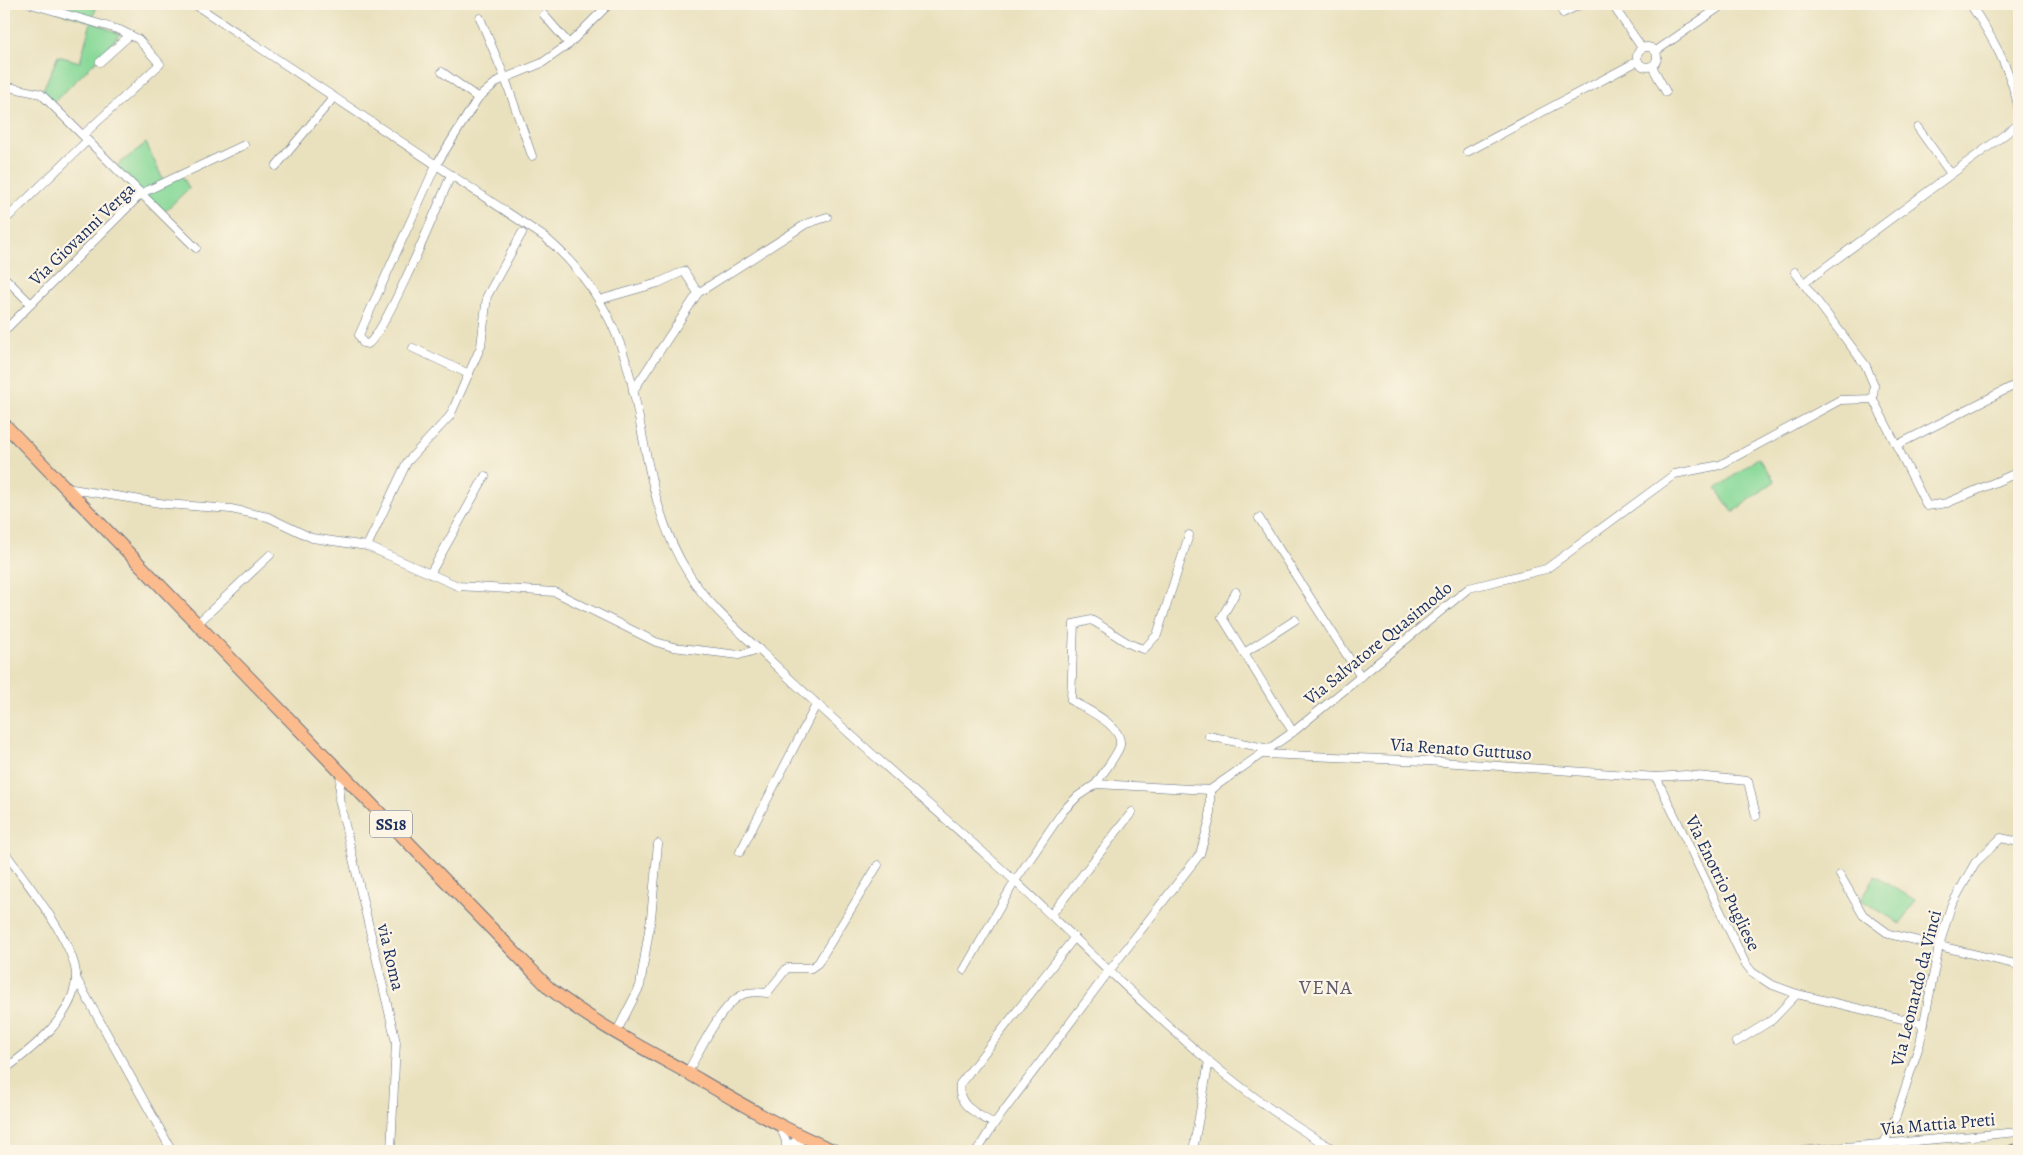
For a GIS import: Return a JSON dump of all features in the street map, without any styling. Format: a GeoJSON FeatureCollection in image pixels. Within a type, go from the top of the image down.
{"type":"FeatureCollection","features":[{"type":"Feature","properties":{"kind":"main road","name":"SS18"},"geometry":{"type":"LineString","coordinates":[[4,424],[64,488],[341,771],[529,969],[571,1005],[616,1033],[801,1137],[836,1151]]}},
{"type":"Feature","properties":{"kind":"main road"},"geometry":{"type":"LineString","coordinates":[[2013,1151],[2019,1150]]}},
{"type":"Feature","properties":{"kind":"street"},"geometry":{"type":"LineString","coordinates":[[4,221],[160,64],[138,39],[120,30],[31,4]]}},
{"type":"Feature","properties":{"kind":"street"},"geometry":{"type":"LineString","coordinates":[[194,4],[546,238],[567,257],[599,300],[620,345],[633,391],[660,514],[674,547],[706,599],[816,705],[1015,881],[1109,971],[1209,1061],[1294,1128],[1337,1151]]}},
{"type":"Feature","properties":{"kind":"street"},"geometry":{"type":"LineString","coordinates":[[451,175],[387,315],[373,340],[368,344],[363,343],[359,335],[436,164],[478,98],[505,78],[542,63],[569,44],[609,4]]}},
{"type":"Feature","properties":{"kind":"street"},"geometry":{"type":"LineString","coordinates":[[1563,13],[1581,4]]}},
{"type":"Feature","properties":{"kind":"street"},"geometry":{"type":"LineString","coordinates":[[1613,4],[1642,48]]}},
{"type":"Feature","properties":{"kind":"street"},"geometry":{"type":"LineString","coordinates":[[1656,51],[1724,4]]}},
{"type":"Feature","properties":{"kind":"street"},"geometry":{"type":"LineString","coordinates":[[1970,4],[1989,32],[2017,84],[2019,110]]}},
{"type":"Feature","properties":{"kind":"street"},"geometry":{"type":"LineString","coordinates":[[544,15],[569,44]]}},
{"type":"Feature","properties":{"kind":"street"},"geometry":{"type":"LineString","coordinates":[[480,18],[505,78],[532,156]]}},
{"type":"Feature","properties":{"kind":"street"},"geometry":{"type":"LineString","coordinates":[[100,62],[130,35]]}},
{"type":"Feature","properties":{"kind":"street"},"geometry":{"type":"LineString","coordinates":[[1642,48],[1652,48],[1656,51],[1658,56],[1652,66]]}},
{"type":"Feature","properties":{"kind":"street"},"geometry":{"type":"LineString","coordinates":[[1638,61],[1639,52],[1642,48]]}},
{"type":"Feature","properties":{"kind":"street"},"geometry":{"type":"LineString","coordinates":[[1638,61],[1647,67],[1652,66]]}},
{"type":"Feature","properties":{"kind":"street"},"geometry":{"type":"LineString","coordinates":[[1467,152],[1638,61]]}},
{"type":"Feature","properties":{"kind":"street"},"geometry":{"type":"LineString","coordinates":[[1652,66],[1666,92]]}},
{"type":"Feature","properties":{"kind":"street"},"geometry":{"type":"LineString","coordinates":[[442,72],[478,98]]}},
{"type":"Feature","properties":{"kind":"street"},"geometry":{"type":"LineString","coordinates":[[4,86],[41,94],[196,248]]}},
{"type":"Feature","properties":{"kind":"street"},"geometry":{"type":"LineString","coordinates":[[276,166],[334,96]]}},
{"type":"Feature","properties":{"kind":"street"},"geometry":{"type":"LineString","coordinates":[[1804,283],[2019,124]]}},
{"type":"Feature","properties":{"kind":"street"},"geometry":{"type":"LineString","coordinates":[[1918,128],[1951,174]]}},
{"type":"Feature","properties":{"kind":"street","name":"Via Giovanni Verga"},"geometry":{"type":"LineString","coordinates":[[4,331],[142,193],[244,145]]}},
{"type":"Feature","properties":{"kind":"street"},"geometry":{"type":"LineString","coordinates":[[633,391],[698,293],[806,224],[827,217]]}},
{"type":"Feature","properties":{"kind":"street"},"geometry":{"type":"LineString","coordinates":[[367,546],[407,462],[450,416],[482,346],[487,296],[522,233]]}},
{"type":"Feature","properties":{"kind":"street"},"geometry":{"type":"LineString","coordinates":[[599,300],[658,283],[684,271],[698,293]]}},
{"type":"Feature","properties":{"kind":"street"},"geometry":{"type":"LineString","coordinates":[[1795,272],[1866,366],[1874,385],[1873,399],[1927,506],[1947,503],[2019,472]]}},
{"type":"Feature","properties":{"kind":"street"},"geometry":{"type":"LineString","coordinates":[[4,277],[31,304]]}},
{"type":"Feature","properties":{"kind":"street"},"geometry":{"type":"LineString","coordinates":[[412,348],[469,374]]}},
{"type":"Feature","properties":{"kind":"street"},"geometry":{"type":"LineString","coordinates":[[1897,445],[2019,383]]}},
{"type":"Feature","properties":{"kind":"street","name":"Via Salvatore Quasimodo"},"geometry":{"type":"LineString","coordinates":[[1210,790],[1293,732],[1468,588],[1546,569],[1675,474],[1720,465],[1840,400],[1873,399]]}},
{"type":"Feature","properties":{"kind":"street"},"geometry":{"type":"LineString","coordinates":[[430,574],[485,476]]}},
{"type":"Feature","properties":{"kind":"street"},"geometry":{"type":"LineString","coordinates":[[64,488],[259,515],[268,517],[312,538],[367,546],[458,586],[554,592],[656,642],[674,648],[739,655],[759,649]]}},
{"type":"Feature","properties":{"kind":"street"},"geometry":{"type":"LineString","coordinates":[[1259,518],[1361,677]]}},
{"type":"Feature","properties":{"kind":"street"},"geometry":{"type":"LineString","coordinates":[[964,970],[1015,881],[1063,812],[1078,796],[1096,784],[1120,746],[1120,735],[1108,722],[1071,700],[1074,624],[1091,620],[1110,630],[1129,646],[1144,649],[1157,635],[1189,535]]}},
{"type":"Feature","properties":{"kind":"street"},"geometry":{"type":"LineString","coordinates":[[197,624],[270,555]]}},
{"type":"Feature","properties":{"kind":"street"},"geometry":{"type":"LineString","coordinates":[[1236,592],[1222,617],[1293,732]]}},
{"type":"Feature","properties":{"kind":"street"},"geometry":{"type":"LineString","coordinates":[[1244,653],[1294,620]]}},
{"type":"Feature","properties":{"kind":"street"},"geometry":{"type":"LineString","coordinates":[[740,852],[816,705]]}},
{"type":"Feature","properties":{"kind":"street","name":"Via Renato Guttuso"},"geometry":{"type":"LineString","coordinates":[[1208,736],[1266,752],[1656,777],[1686,775],[1748,781],[1756,816]]}},
{"type":"Feature","properties":{"kind":"street","name":"via Roma"},"geometry":{"type":"LineString","coordinates":[[341,771],[339,799],[396,1042],[391,1151]]}},
{"type":"Feature","properties":{"kind":"street","name":"Via Enotrio Pugliese"},"geometry":{"type":"LineString","coordinates":[[1656,777],[1745,963],[1752,972],[1770,984],[1797,994],[1924,1024]]}},
{"type":"Feature","properties":{"kind":"street"},"geometry":{"type":"LineString","coordinates":[[977,1151],[994,1124],[1200,854],[1210,819],[1210,790],[1096,784]]}},
{"type":"Feature","properties":{"kind":"street"},"geometry":{"type":"LineString","coordinates":[[1051,915],[1132,812]]}},
{"type":"Feature","properties":{"kind":"street","name":"Via Leonardo da Vinci"},"geometry":{"type":"LineString","coordinates":[[1884,1143],[1908,1083],[1924,1024],[1939,946],[1952,906],[1975,863],[2001,838],[2019,842]]}},
{"type":"Feature","properties":{"kind":"street"},"geometry":{"type":"LineString","coordinates":[[616,1033],[640,986],[651,918],[658,844]]}},
{"type":"Feature","properties":{"kind":"street"},"geometry":{"type":"LineString","coordinates":[[4,851],[58,930],[70,954],[76,978],[172,1151]]}},
{"type":"Feature","properties":{"kind":"street"},"geometry":{"type":"LineString","coordinates":[[687,1073],[725,1009],[734,999],[747,993],[766,992],[788,968],[811,968],[818,963],[878,865]]}},
{"type":"Feature","properties":{"kind":"street"},"geometry":{"type":"LineString","coordinates":[[1840,874],[1863,915],[1889,934],[2019,965]]}},
{"type":"Feature","properties":{"kind":"street"},"geometry":{"type":"LineString","coordinates":[[994,1124],[962,1103],[958,1094],[960,1084],[1074,938]]}},
{"type":"Feature","properties":{"kind":"street"},"geometry":{"type":"LineString","coordinates":[[4,1070],[53,1026],[70,1000],[76,978]]}},
{"type":"Feature","properties":{"kind":"street"},"geometry":{"type":"LineString","coordinates":[[1736,1042],[1772,1020],[1797,994]]}},
{"type":"Feature","properties":{"kind":"street"},"geometry":{"type":"LineString","coordinates":[[1193,1151],[1209,1061]]}},
{"type":"Feature","properties":{"kind":"street"},"geometry":{"type":"LineString","coordinates":[[779,1125],[786,1141],[787,1151]]}},
{"type":"Feature","properties":{"kind":"street","name":"Via Mattia Preti"},"geometry":{"type":"LineString","coordinates":[[1799,1151],[2019,1132]]}},
{"type":"Feature","properties":{"kind":"street"},"geometry":{"type":"LineString","coordinates":[[787,1151],[801,1137]]}},
{"type":"Feature","properties":{"kind":"street"},"geometry":{"type":"LineString","coordinates":[[798,1151],[801,1137]]}},
{"type":"Feature","properties":{"kind":"green space"},"geometry":{"type":"Polygon","coordinates":[[[59,4],[97,4],[92,22],[120,34],[98,59],[52,104],[41,94],[58,56],[80,62],[91,22],[56,11],[59,4]]]}},
{"type":"Feature","properties":{"kind":"green space"},"geometry":{"type":"Polygon","coordinates":[[[146,143],[164,182],[181,174],[189,188],[162,214],[115,167],[146,143]]]}},
{"type":"Feature","properties":{"kind":"green space"},"geometry":{"type":"Polygon","coordinates":[[[1758,458],[1775,481],[1733,512],[1716,489],[1758,458]]]}},
{"type":"Feature","properties":{"kind":"green space"},"geometry":{"type":"Polygon","coordinates":[[[1875,876],[1915,900],[1901,924],[1861,900],[1875,876]]]}},
{"type":"Feature","properties":{"kind":"district","name":"VENA"},"geometry":{"type":"Point","coordinates":[1326,987]}}]}
